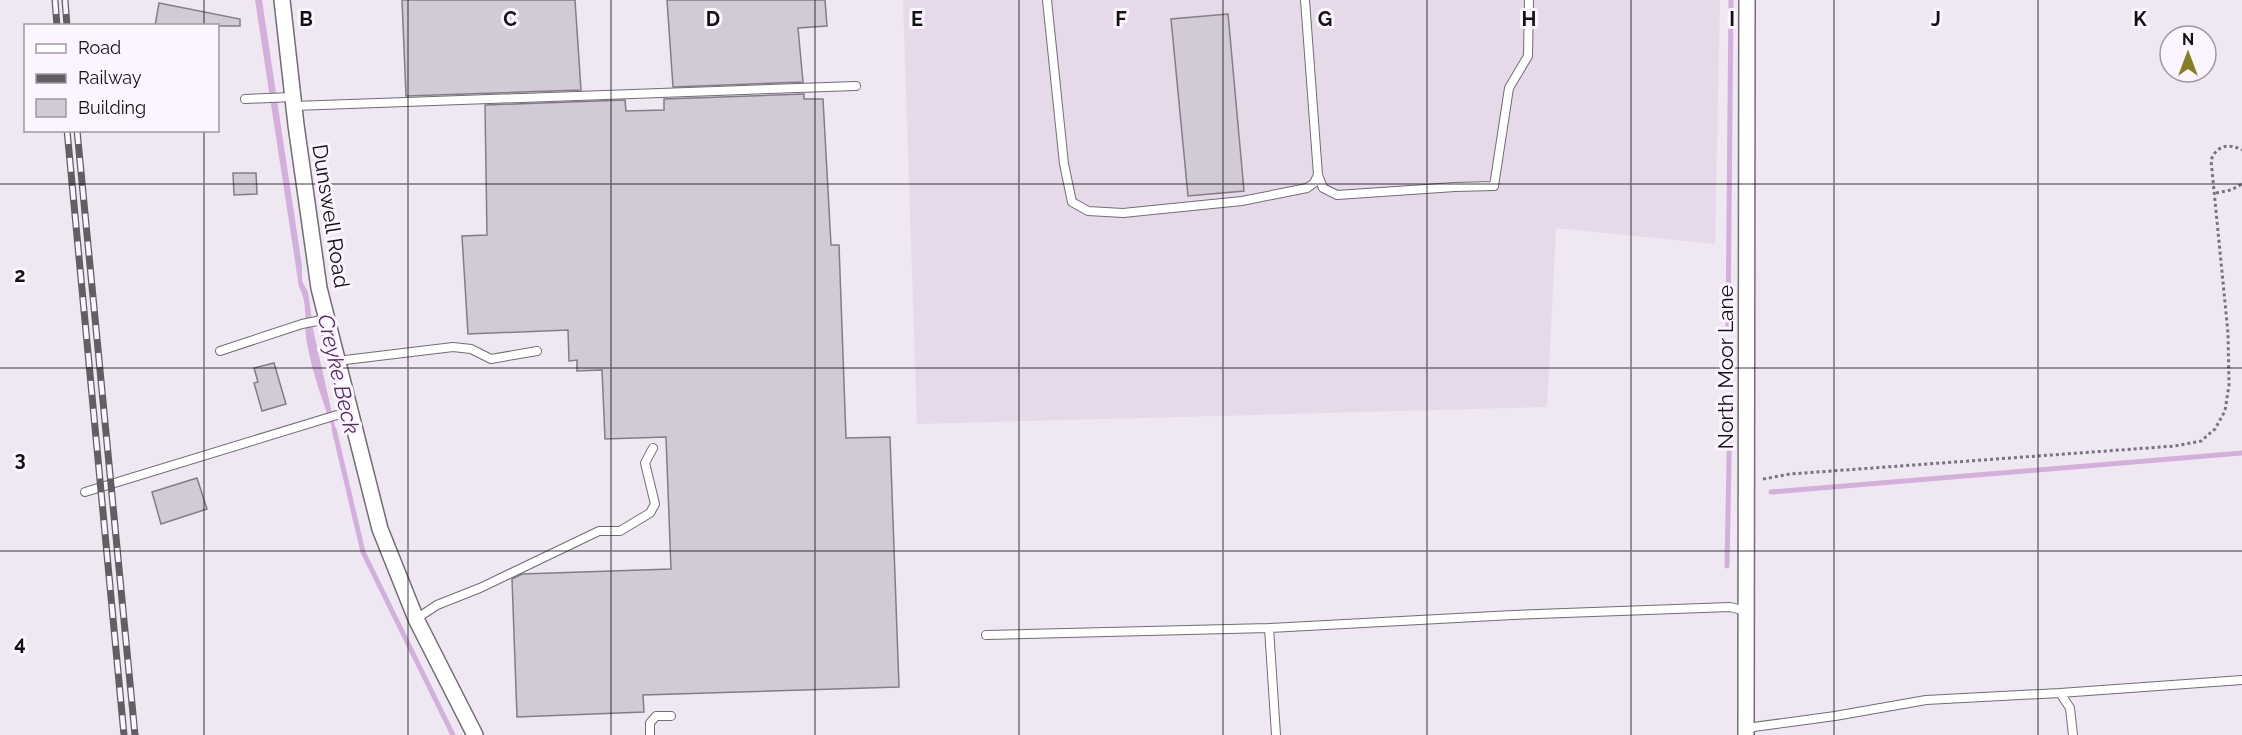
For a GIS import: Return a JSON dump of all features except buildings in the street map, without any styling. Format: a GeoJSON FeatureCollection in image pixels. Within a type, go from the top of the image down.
{"type":"FeatureCollection","features":[{"type":"Feature","properties":{"kind":"street","name":"Dunswell Road"},"geometry":{"type":"LineString","coordinates":[[282,0],[289,100],[322,320],[337,361],[344,413],[380,529],[416,619],[475,735]]}},
{"type":"Feature","properties":{"kind":"street","name":"North Moor Lane"},"geometry":{"type":"LineString","coordinates":[[1746,732],[1747,0]]}},
{"type":"Feature","properties":{"kind":"lane"},"geometry":{"type":"LineString","coordinates":[[1047,0],[1064,164],[1072,202],[1088,211],[1123,213],[1232,202],[1307,188],[1314,183],[1318,175]]}},
{"type":"Feature","properties":{"kind":"lane"},"geometry":{"type":"LineString","coordinates":[[1305,0],[1318,175],[1323,188],[1337,195],[1494,186],[1509,88],[1528,56],[1529,0]]}},
{"type":"Feature","properties":{"kind":"lane"},"geometry":{"type":"LineString","coordinates":[[245,99],[289,100],[856,86]]}},
{"type":"Feature","properties":{"kind":"lane"},"geometry":{"type":"LineString","coordinates":[[220,351],[302,324],[322,320]]}},
{"type":"Feature","properties":{"kind":"lane"},"geometry":{"type":"LineString","coordinates":[[337,361],[453,347],[471,348],[491,359],[537,351]]}},
{"type":"Feature","properties":{"kind":"lane"},"geometry":{"type":"LineString","coordinates":[[85,492],[344,413]]}},
{"type":"Feature","properties":{"kind":"lane"},"geometry":{"type":"LineString","coordinates":[[416,619],[436,605],[480,588],[571,543],[599,531],[620,531],[650,513],[655,504],[645,463],[653,448]]}},
{"type":"Feature","properties":{"kind":"lane"},"geometry":{"type":"LineString","coordinates":[[986,635],[1269,627],[1730,607],[1746,611]]}},
{"type":"Feature","properties":{"kind":"lane"},"geometry":{"type":"LineString","coordinates":[[1269,627],[1276,735]]}},
{"type":"Feature","properties":{"kind":"lane"},"geometry":{"type":"LineString","coordinates":[[1746,732],[1926,700],[2242,680]]}},
{"type":"Feature","properties":{"kind":"lane"},"geometry":{"type":"LineString","coordinates":[[2060,693],[2070,708],[2073,735]]}},
{"type":"Feature","properties":{"kind":"lane"},"geometry":{"type":"LineString","coordinates":[[651,735],[650,723],[656,716],[671,716]]}},
{"type":"Feature","properties":{"kind":"path"},"geometry":{"type":"LineString","coordinates":[[1746,482],[1790,474],[2175,446],[2201,441],[2215,429],[2225,411],[2229,384],[2228,333],[2211,160],[2214,152],[2220,147],[2234,146],[2242,150]]}},
{"type":"Feature","properties":{"kind":"path"},"geometry":{"type":"LineString","coordinates":[[2215,193],[2231,190],[2242,184]]}},
{"type":"Feature","properties":{"kind":"shaded area"},"geometry":{"type":"Polygon","coordinates":[[[255,0],[262,0],[302,266],[302,281],[308,292],[314,334],[337,435],[335,436],[308,350],[305,305],[299,287],[255,0]]]}},
{"type":"Feature","properties":{"kind":"shaded area"},"geometry":{"type":"Polygon","coordinates":[[[903,0],[1720,0],[1715,244],[1556,228],[1547,407],[917,424],[903,0]]]}},
{"type":"Feature","properties":{"kind":"waterway"},"geometry":{"type":"LineString","coordinates":[[1728,328],[1731,0]]}},
{"type":"Feature","properties":{"kind":"waterway"},"geometry":{"type":"LineString","coordinates":[[1727,566],[1730,409]]}},
{"type":"Feature","properties":{"kind":"waterway","name":"Creyke Beck"},"geometry":{"type":"LineString","coordinates":[[334,429],[363,552],[453,735]]}},
{"type":"Feature","properties":{"kind":"waterway"},"geometry":{"type":"LineString","coordinates":[[1771,492],[2242,453]]}},
{"type":"Feature","properties":{"kind":"railway"},"geometry":{"type":"LineString","coordinates":[[55,0],[57,24]]}},
{"type":"Feature","properties":{"kind":"railway"},"geometry":{"type":"LineString","coordinates":[[65,0],[67,24]]}},
{"type":"Feature","properties":{"kind":"railway"},"geometry":{"type":"LineString","coordinates":[[67,132],[124,735]]}},
{"type":"Feature","properties":{"kind":"railway"},"geometry":{"type":"LineString","coordinates":[[77,132],[135,735]]}}]}
